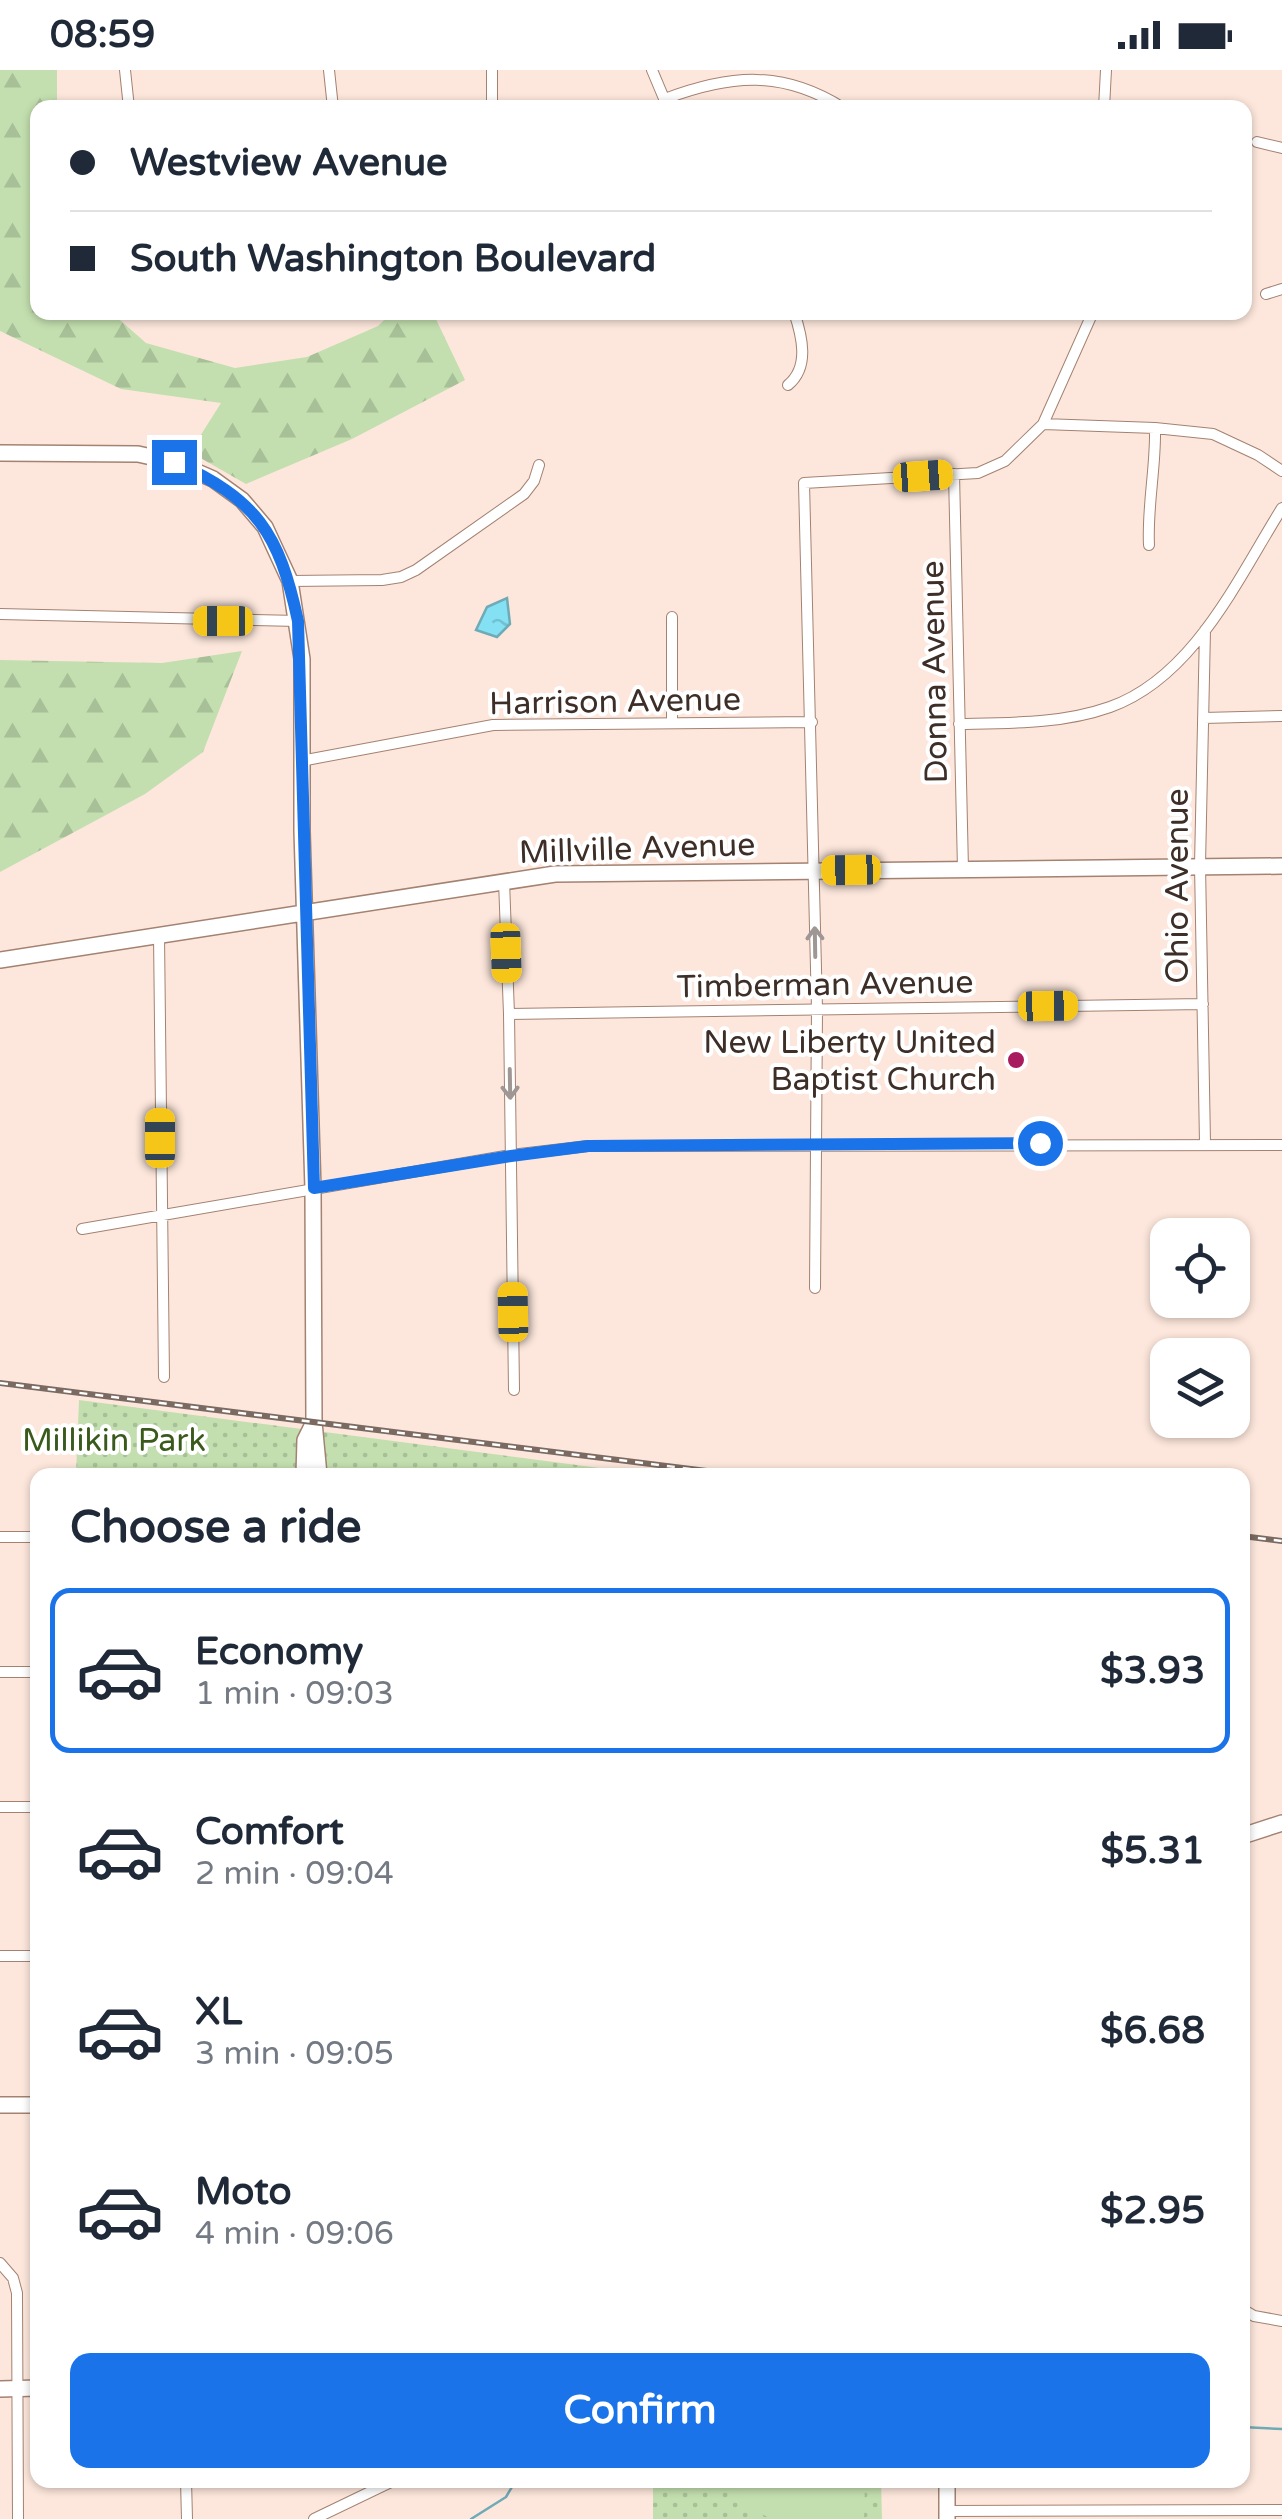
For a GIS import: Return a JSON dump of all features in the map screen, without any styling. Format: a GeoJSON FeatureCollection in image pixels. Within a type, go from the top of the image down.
{"type":"FeatureCollection","features":[{"type":"Feature","properties":{"kind":"street"},"geometry":{"type":"LineString","coordinates":[[125,70],[128,100]]}},
{"type":"Feature","properties":{"kind":"street"},"geometry":{"type":"LineString","coordinates":[[329,70],[332,100]]}},
{"type":"Feature","properties":{"kind":"street"},"geometry":{"type":"LineString","coordinates":[[492,70],[492,100]]}},
{"type":"Feature","properties":{"kind":"street"},"geometry":{"type":"LineString","coordinates":[[652,70],[665,100]]}},
{"type":"Feature","properties":{"kind":"street"},"geometry":{"type":"LineString","coordinates":[[1104,100],[1106,70]]}},
{"type":"Feature","properties":{"kind":"street"},"geometry":{"type":"LineString","coordinates":[[673,100],[716,80],[740,74],[789,78],[831,100]]}},
{"type":"Feature","properties":{"kind":"street"},"geometry":{"type":"LineString","coordinates":[[1258,142],[1282,148]]}},
{"type":"Feature","properties":{"kind":"street"},"geometry":{"type":"LineString","coordinates":[[1266,294],[1282,289]]}},
{"type":"Feature","properties":{"kind":"street"},"geometry":{"type":"LineString","coordinates":[[788,385],[800,371],[802,359],[795,320]]}},
{"type":"Feature","properties":{"kind":"street"},"geometry":{"type":"LineString","coordinates":[[815,1288],[817,1009],[804,483],[978,473],[1005,462],[1043,424],[1089,320]]}},
{"type":"Feature","properties":{"kind":"street"},"geometry":{"type":"LineString","coordinates":[[1043,424],[1212,434],[1282,471]]}},
{"type":"Feature","properties":{"kind":"street"},"geometry":{"type":"LineString","coordinates":[[1150,545],[1155,428]]}},
{"type":"Feature","properties":{"kind":"street"},"geometry":{"type":"LineString","coordinates":[[0,453],[138,454],[213,479],[242,500],[265,527],[290,581],[302,659],[301,761],[314,1188],[314,1422],[318,1468]]}},
{"type":"Feature","properties":{"kind":"street"},"geometry":{"type":"LineString","coordinates":[[290,581],[382,580],[416,570],[524,494],[534,481],[538,465]]}},
{"type":"Feature","properties":{"kind":"street","name":"Donna Avenue"},"geometry":{"type":"LineString","coordinates":[[954,474],[964,868]]}},
{"type":"Feature","properties":{"kind":"street"},"geometry":{"type":"LineString","coordinates":[[960,724],[1026,723],[1075,716],[1114,706],[1144,689],[1174,666],[1205,630],[1282,508]]}},
{"type":"Feature","properties":{"kind":"street"},"geometry":{"type":"LineString","coordinates":[[0,614],[298,621]]}},
{"type":"Feature","properties":{"kind":"street"},"geometry":{"type":"LineString","coordinates":[[672,617],[672,723]]}},
{"type":"Feature","properties":{"kind":"street","name":"Ohio Avenue"},"geometry":{"type":"LineString","coordinates":[[1205,630],[1200,866],[1205,1143]]}},
{"type":"Feature","properties":{"kind":"street"},"geometry":{"type":"LineString","coordinates":[[1202,718],[1282,716]]}},
{"type":"Feature","properties":{"kind":"street","name":"Harrison Avenue"},"geometry":{"type":"LineString","coordinates":[[301,761],[493,725],[812,722]]}},
{"type":"Feature","properties":{"kind":"street","name":"Millville Avenue"},"geometry":{"type":"LineString","coordinates":[[0,960],[554,874],[1282,866]]}},
{"type":"Feature","properties":{"kind":"street"},"geometry":{"type":"LineString","coordinates":[[504,881],[514,1390]]}},
{"type":"Feature","properties":{"kind":"street"},"geometry":{"type":"LineString","coordinates":[[158,935],[164,1377]]}},
{"type":"Feature","properties":{"kind":"street","name":"Timberman Avenue"},"geometry":{"type":"LineString","coordinates":[[509,1014],[1202,1004]]}},
{"type":"Feature","properties":{"kind":"street"},"geometry":{"type":"LineString","coordinates":[[82,1228],[588,1146],[1282,1145]]}},
{"type":"Feature","properties":{"kind":"street"},"geometry":{"type":"LineString","coordinates":[[304,1468],[305,1440],[314,1422]]}},
{"type":"Feature","properties":{"kind":"street"},"geometry":{"type":"LineString","coordinates":[[0,1537],[30,1537]]}},
{"type":"Feature","properties":{"kind":"street"},"geometry":{"type":"LineString","coordinates":[[0,1672],[30,1672]]}},
{"type":"Feature","properties":{"kind":"street"},"geometry":{"type":"LineString","coordinates":[[0,1807],[30,1807]]}},
{"type":"Feature","properties":{"kind":"street"},"geometry":{"type":"LineString","coordinates":[[1250,1833],[1282,1823]]}},
{"type":"Feature","properties":{"kind":"street"},"geometry":{"type":"LineString","coordinates":[[0,1956],[30,1956]]}},
{"type":"Feature","properties":{"kind":"street"},"geometry":{"type":"LineString","coordinates":[[0,2105],[30,2105]]}},
{"type":"Feature","properties":{"kind":"street"},"geometry":{"type":"LineString","coordinates":[[1,2263],[13,2278],[18,2293],[18,2519]]}},
{"type":"Feature","properties":{"kind":"street"},"geometry":{"type":"LineString","coordinates":[[1250,2312],[1282,2321]]}},
{"type":"Feature","properties":{"kind":"street"},"geometry":{"type":"LineString","coordinates":[[0,2388],[30,2388]]}},
{"type":"Feature","properties":{"kind":"street"},"geometry":{"type":"LineString","coordinates":[[186,2488],[187,2519]]}},
{"type":"Feature","properties":{"kind":"street"},"geometry":{"type":"LineString","coordinates":[[314,2519],[378,2488]]}},
{"type":"Feature","properties":{"kind":"street"},"geometry":{"type":"LineString","coordinates":[[947,2488],[948,2515],[1223,2515],[1282,2510]]}},
{"type":"Feature","properties":{"kind":"green space"},"geometry":{"type":"Polygon","coordinates":[[[0,70],[57,70],[57,100],[30,100],[30,320],[120,320],[146,343],[235,368],[307,357],[384,320],[436,320],[465,380],[352,439],[246,484],[190,452],[221,403],[121,389],[0,331],[0,70]]]}},
{"type":"Feature","properties":{"kind":"green space"},"geometry":{"type":"Polygon","coordinates":[[[242,651],[203,752],[145,794],[0,872],[0,660],[162,663],[242,651]]]}},
{"type":"Feature","properties":{"kind":"green space","name":"Millikin Park"},"geometry":{"type":"Polygon","coordinates":[[[79,1400],[599,1468],[76,1468],[79,1400]]]}},
{"type":"Feature","properties":{"kind":"green space"},"geometry":{"type":"Polygon","coordinates":[[[653,2488],[881,2488],[882,2519],[653,2519],[653,2488]]]}},
{"type":"Feature","properties":{"kind":"green space"},"geometry":{"type":"Polygon","coordinates":[[[736,2488],[865,2488],[864,2519],[772,2519],[745,2506],[736,2488]]]}},
{"type":"Feature","properties":{"kind":"water"},"geometry":{"type":"Polygon","coordinates":[[[507,598],[510,624],[497,637],[476,630],[487,607],[507,598]]]}},
{"type":"Feature","properties":{"kind":"waterway"},"geometry":{"type":"LineString","coordinates":[[1250,2427],[1282,2429]]}},
{"type":"Feature","properties":{"kind":"waterway"},"geometry":{"type":"LineString","coordinates":[[471,2519],[506,2497],[511,2488]]}},
{"type":"Feature","properties":{"kind":"railway"},"geometry":{"type":"LineString","coordinates":[[0,1383],[683,1468]]}},
{"type":"Feature","properties":{"kind":"railway"},"geometry":{"type":"LineString","coordinates":[[1250,1537],[1282,1541]]}},
{"type":"Feature","properties":{"kind":"place","name":"New Liberty United Baptist Church"},"geometry":{"type":"Point","coordinates":[1016,1060]}},
{"type":"Feature","properties":{"kind":"route"},"geometry":{"type":"LineString","coordinates":[[174,462],[213,479],[242,500],[265,527],[290,581],[298,621],[314,1188],[588,1146],[1040,1143]]}}]}
